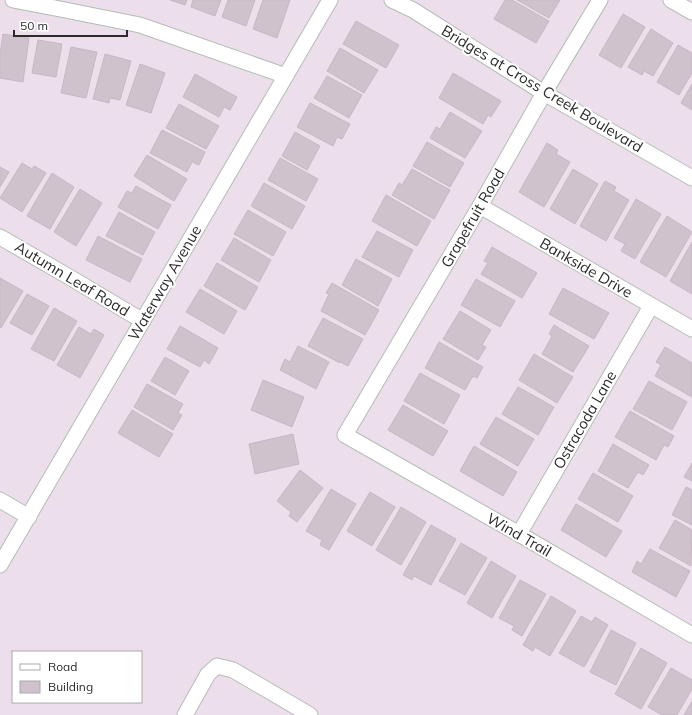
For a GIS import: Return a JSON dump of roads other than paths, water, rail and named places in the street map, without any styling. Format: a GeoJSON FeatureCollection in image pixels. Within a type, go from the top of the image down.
{"type":"FeatureCollection","features":[{"type":"Feature","properties":{"kind":"street"},"geometry":{"type":"LineString","coordinates":[[13,0],[140,25],[286,76]]}},
{"type":"Feature","properties":{"kind":"street","name":"Waterway Avenue"},"geometry":{"type":"LineString","coordinates":[[0,565],[330,0]]}},
{"type":"Feature","properties":{"kind":"street","name":"Bridges at Cross Creek Boulevard"},"geometry":{"type":"LineString","coordinates":[[392,0],[413,10],[544,92],[692,178]]}},
{"type":"Feature","properties":{"kind":"street","name":"Grapefruit Road"},"geometry":{"type":"LineString","coordinates":[[345,435],[480,206],[544,92],[600,0]]}},
{"type":"Feature","properties":{"kind":"street"},"geometry":{"type":"LineString","coordinates":[[671,0],[692,12]]}},
{"type":"Feature","properties":{"kind":"street","name":"Bankside Drive"},"geometry":{"type":"LineString","coordinates":[[480,206],[692,329]]}},
{"type":"Feature","properties":{"kind":"street","name":"Autumn Leaf Road"},"geometry":{"type":"LineString","coordinates":[[0,237],[143,321]]}},
{"type":"Feature","properties":{"kind":"street","name":"Ostracoda Lane"},"geometry":{"type":"LineString","coordinates":[[519,534],[651,306]]}},
{"type":"Feature","properties":{"kind":"street","name":"Wind Trail"},"geometry":{"type":"LineString","coordinates":[[345,435],[692,634]]}},
{"type":"Feature","properties":{"kind":"street"},"geometry":{"type":"LineString","coordinates":[[0,500],[29,516]]}},
{"type":"Feature","properties":{"kind":"street"},"geometry":{"type":"LineString","coordinates":[[185,715],[208,674],[216,666],[233,670],[310,715]]}}]}
